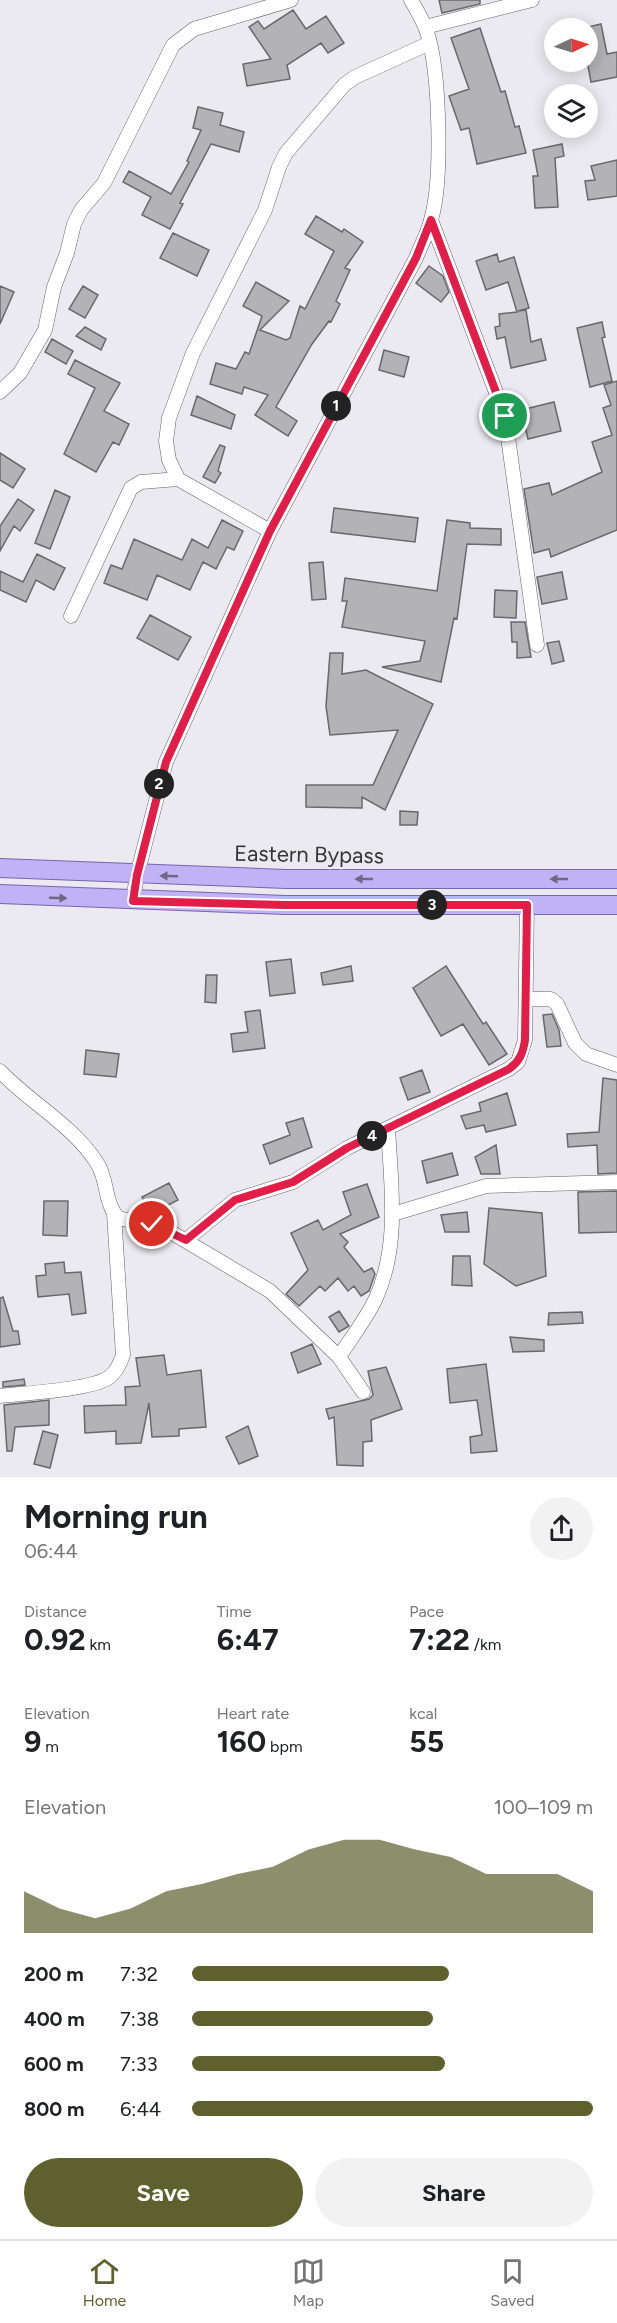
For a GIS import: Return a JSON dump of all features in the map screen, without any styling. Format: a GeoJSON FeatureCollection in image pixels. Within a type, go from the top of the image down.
{"type":"FeatureCollection","features":[{"type":"Feature","properties":{"kind":"main road","name":"Eastern Bypass"},"geometry":{"type":"LineString","coordinates":[[0,867],[137,875],[286,879],[617,879]]}},
{"type":"Feature","properties":{"kind":"main road"},"geometry":{"type":"LineString","coordinates":[[0,894],[133,901],[285,905],[617,904]]}},
{"type":"Feature","properties":{"kind":"street"},"geometry":{"type":"LineString","coordinates":[[0,392],[20,373],[34,353],[45,330],[54,287],[67,254],[74,224],[81,210],[104,183],[173,45],[194,29],[262,4],[291,0]]}},
{"type":"Feature","properties":{"kind":"street"},"geometry":{"type":"LineString","coordinates":[[133,901],[137,875],[166,762],[270,531],[416,258],[431,220],[435,199],[437,139],[435,75],[425,27],[411,0]]}},
{"type":"Feature","properties":{"kind":"street"},"geometry":{"type":"LineString","coordinates":[[425,27],[532,0]]}},
{"type":"Feature","properties":{"kind":"street"},"geometry":{"type":"LineString","coordinates":[[178,479],[170,460],[166,441],[169,418],[193,353],[265,210],[286,153],[344,85],[430,43]]}},
{"type":"Feature","properties":{"kind":"street"},"geometry":{"type":"LineString","coordinates":[[431,220],[505,416],[537,645]]}},
{"type":"Feature","properties":{"kind":"street"},"geometry":{"type":"LineString","coordinates":[[71,616],[130,488],[141,483],[178,479],[270,531]]}},
{"type":"Feature","properties":{"kind":"street"},"geometry":{"type":"LineString","coordinates":[[186,1240],[235,1200],[293,1182],[347,1148],[509,1069],[518,1062],[525,1040],[527,905]]}},
{"type":"Feature","properties":{"kind":"street"},"geometry":{"type":"LineString","coordinates":[[526,999],[551,999],[557,1004],[575,1043],[586,1054],[617,1065]]}},
{"type":"Feature","properties":{"kind":"street"},"geometry":{"type":"LineString","coordinates":[[0,1071],[19,1091],[76,1138],[98,1164],[114,1213],[123,1355],[115,1372],[106,1379],[77,1386],[0,1396]]}},
{"type":"Feature","properties":{"kind":"street"},"geometry":{"type":"LineString","coordinates":[[339,1357],[376,1298],[390,1253],[393,1214],[388,1128]]}},
{"type":"Feature","properties":{"kind":"street"},"geometry":{"type":"LineString","coordinates":[[393,1214],[486,1186],[617,1182]]}},
{"type":"Feature","properties":{"kind":"street"},"geometry":{"type":"LineString","coordinates":[[114,1213],[118,1218],[164,1228],[270,1291],[339,1357],[363,1392]]}},
{"type":"Feature","properties":{"kind":"building"},"geometry":{"type":"Polygon","coordinates":[[[439,0],[480,0],[480,4],[442,13],[439,0]]]}},
{"type":"Feature","properties":{"kind":"building"},"geometry":{"type":"Polygon","coordinates":[[[293,10],[306,29],[326,16],[344,43],[328,53],[321,43],[287,65],[290,79],[247,86],[243,64],[271,59],[249,27],[258,21],[264,29],[293,10]]]}},
{"type":"Feature","properties":{"kind":"building"},"geometry":{"type":"Polygon","coordinates":[[[601,24],[607,54],[617,52],[617,77],[591,82],[589,72],[598,72],[598,25],[601,24]]]}},
{"type":"Feature","properties":{"kind":"building"},"geometry":{"type":"Polygon","coordinates":[[[480,28],[501,92],[505,91],[515,127],[519,126],[526,153],[477,164],[469,128],[461,130],[449,96],[469,89],[451,38],[480,28]]]}},
{"type":"Feature","properties":{"kind":"building"},"geometry":{"type":"Polygon","coordinates":[[[198,107],[223,113],[220,125],[244,132],[239,152],[211,144],[180,203],[183,204],[170,229],[142,215],[151,197],[123,182],[129,171],[171,194],[189,162],[187,161],[201,130],[193,128],[198,107]]]}},
{"type":"Feature","properties":{"kind":"building"},"geometry":{"type":"Polygon","coordinates":[[[562,144],[564,156],[555,158],[558,207],[535,208],[533,176],[538,176],[533,150],[562,144]]]}},
{"type":"Feature","properties":{"kind":"building"},"geometry":{"type":"Polygon","coordinates":[[[617,160],[617,196],[588,200],[585,181],[595,180],[591,166],[617,160]]]}},
{"type":"Feature","properties":{"kind":"building"},"geometry":{"type":"Polygon","coordinates":[[[316,216],[342,232],[344,229],[363,242],[345,268],[350,270],[336,301],[340,304],[331,322],[329,321],[312,344],[276,407],[297,421],[288,436],[255,415],[268,395],[244,387],[242,394],[210,384],[216,363],[236,369],[245,352],[249,354],[262,316],[243,306],[256,282],[289,301],[260,330],[286,340],[290,338],[300,306],[305,309],[334,251],[305,234],[316,216]]]}},
{"type":"Feature","properties":{"kind":"building"},"geometry":{"type":"Polygon","coordinates":[[[173,233],[209,250],[197,276],[160,258],[173,233]]]}},
{"type":"Feature","properties":{"kind":"building"},"geometry":{"type":"Polygon","coordinates":[[[497,254],[499,262],[514,257],[529,308],[518,311],[526,310],[531,342],[541,339],[546,360],[511,368],[505,337],[497,339],[495,327],[500,326],[499,314],[517,312],[508,282],[486,290],[476,261],[497,254]]]}},
{"type":"Feature","properties":{"kind":"building"},"geometry":{"type":"Polygon","coordinates":[[[429,266],[443,276],[449,292],[441,302],[416,283],[429,266]]]}},
{"type":"Feature","properties":{"kind":"building"},"geometry":{"type":"Polygon","coordinates":[[[0,286],[14,292],[0,324],[0,286]]]}},
{"type":"Feature","properties":{"kind":"building"},"geometry":{"type":"Polygon","coordinates":[[[83,286],[98,295],[85,318],[69,309],[83,286]]]}},
{"type":"Feature","properties":{"kind":"building"},"geometry":{"type":"Polygon","coordinates":[[[602,322],[605,337],[602,338],[612,381],[590,387],[577,328],[602,322]]]}},
{"type":"Feature","properties":{"kind":"building"},"geometry":{"type":"Polygon","coordinates":[[[85,327],[106,339],[101,350],[76,336],[85,327]]]}},
{"type":"Feature","properties":{"kind":"building"},"geometry":{"type":"Polygon","coordinates":[[[52,339],[73,351],[66,364],[45,352],[52,339]]]}},
{"type":"Feature","properties":{"kind":"building"},"geometry":{"type":"Polygon","coordinates":[[[384,350],[409,357],[404,377],[379,370],[384,350]]]}},
{"type":"Feature","properties":{"kind":"building"},"geometry":{"type":"Polygon","coordinates":[[[75,360],[120,383],[104,411],[129,424],[119,445],[113,442],[96,472],[64,454],[95,388],[68,374],[75,360]]]}},
{"type":"Feature","properties":{"kind":"building"},"geometry":{"type":"Polygon","coordinates":[[[617,381],[617,530],[551,557],[549,549],[534,553],[524,489],[549,483],[552,495],[602,472],[592,442],[612,435],[603,408],[611,405],[604,385],[617,381]]]}},
{"type":"Feature","properties":{"kind":"building"},"geometry":{"type":"Polygon","coordinates":[[[197,396],[235,415],[231,429],[191,415],[197,396]]]}},
{"type":"Feature","properties":{"kind":"building"},"geometry":{"type":"Polygon","coordinates":[[[554,402],[561,431],[528,439],[521,410],[554,402]]]}},
{"type":"Feature","properties":{"kind":"building"},"geometry":{"type":"Polygon","coordinates":[[[220,445],[225,447],[218,471],[221,473],[215,483],[203,477],[220,445]]]}},
{"type":"Feature","properties":{"kind":"building"},"geometry":{"type":"Polygon","coordinates":[[[0,453],[25,469],[13,488],[0,480],[0,453]]]}},
{"type":"Feature","properties":{"kind":"building"},"geometry":{"type":"Polygon","coordinates":[[[55,490],[70,497],[50,549],[35,543],[55,490]]]}},
{"type":"Feature","properties":{"kind":"building"},"geometry":{"type":"Polygon","coordinates":[[[18,499],[34,510],[20,531],[14,526],[0,551],[0,526],[18,499]]]}},
{"type":"Feature","properties":{"kind":"building"},"geometry":{"type":"Polygon","coordinates":[[[334,508],[418,518],[415,542],[331,532],[334,508]]]}},
{"type":"Feature","properties":{"kind":"building"},"geometry":{"type":"Polygon","coordinates":[[[222,520],[243,531],[234,550],[227,547],[216,569],[203,562],[190,590],[157,575],[147,600],[104,583],[111,565],[122,569],[134,539],[182,560],[192,539],[208,548],[222,520]]]}},
{"type":"Feature","properties":{"kind":"building"},"geometry":{"type":"Polygon","coordinates":[[[447,520],[470,523],[470,528],[501,529],[501,545],[467,544],[457,619],[454,618],[441,682],[382,667],[420,661],[425,641],[342,627],[347,601],[342,601],[345,578],[437,591],[447,520]]]}},
{"type":"Feature","properties":{"kind":"building"},"geometry":{"type":"Polygon","coordinates":[[[37,554],[65,568],[54,590],[36,580],[26,602],[0,590],[0,571],[23,582],[37,554]]]}},
{"type":"Feature","properties":{"kind":"building"},"geometry":{"type":"Polygon","coordinates":[[[323,562],[326,599],[312,600],[309,563],[323,562]]]}},
{"type":"Feature","properties":{"kind":"building"},"geometry":{"type":"Polygon","coordinates":[[[562,572],[567,599],[542,604],[537,577],[562,572]]]}},
{"type":"Feature","properties":{"kind":"building"},"geometry":{"type":"Polygon","coordinates":[[[495,590],[517,591],[516,618],[494,617],[495,590]]]}},
{"type":"Feature","properties":{"kind":"building"},"geometry":{"type":"Polygon","coordinates":[[[150,615],[191,637],[178,660],[137,638],[150,615]]]}},
{"type":"Feature","properties":{"kind":"building"},"geometry":{"type":"Polygon","coordinates":[[[511,622],[525,622],[531,657],[517,658],[517,642],[512,642],[511,622]]]}},
{"type":"Feature","properties":{"kind":"building"},"geometry":{"type":"Polygon","coordinates":[[[559,641],[564,661],[552,664],[547,643],[559,641]]]}},
{"type":"Feature","properties":{"kind":"building"},"geometry":{"type":"Polygon","coordinates":[[[330,653],[343,653],[342,674],[366,670],[433,704],[385,810],[362,797],[362,808],[306,807],[306,785],[373,785],[398,730],[330,735],[326,706],[330,653]]]}},
{"type":"Feature","properties":{"kind":"building"},"geometry":{"type":"Polygon","coordinates":[[[400,811],[418,812],[417,825],[400,825],[400,811]]]}},
{"type":"Feature","properties":{"kind":"building"},"geometry":{"type":"Polygon","coordinates":[[[291,959],[295,993],[270,996],[266,962],[291,959]]]}},
{"type":"Feature","properties":{"kind":"building"},"geometry":{"type":"Polygon","coordinates":[[[351,966],[353,981],[323,985],[321,973],[351,966]]]}},
{"type":"Feature","properties":{"kind":"building"},"geometry":{"type":"Polygon","coordinates":[[[446,966],[483,1024],[486,1022],[507,1054],[489,1065],[463,1024],[441,1036],[413,988],[446,966]]]}},
{"type":"Feature","properties":{"kind":"building"},"geometry":{"type":"Polygon","coordinates":[[[206,975],[217,975],[216,1003],[205,1002],[206,975]]]}},
{"type":"Feature","properties":{"kind":"building"},"geometry":{"type":"Polygon","coordinates":[[[260,1010],[265,1048],[233,1052],[231,1034],[248,1032],[245,1012],[260,1010]]]}},
{"type":"Feature","properties":{"kind":"building"},"geometry":{"type":"Polygon","coordinates":[[[552,1014],[559,1030],[561,1046],[547,1047],[543,1015],[552,1014]]]}},
{"type":"Feature","properties":{"kind":"building"},"geometry":{"type":"Polygon","coordinates":[[[86,1050],[119,1054],[116,1077],[84,1074],[86,1050]]]}},
{"type":"Feature","properties":{"kind":"building"},"geometry":{"type":"Polygon","coordinates":[[[422,1070],[430,1092],[408,1100],[400,1078],[422,1070]]]}},
{"type":"Feature","properties":{"kind":"building"},"geometry":{"type":"Polygon","coordinates":[[[603,1078],[617,1080],[617,1173],[598,1174],[597,1145],[568,1147],[567,1134],[599,1132],[603,1078]]]}},
{"type":"Feature","properties":{"kind":"building"},"geometry":{"type":"Polygon","coordinates":[[[507,1093],[516,1125],[486,1132],[484,1125],[466,1129],[461,1116],[481,1111],[479,1103],[507,1093]]]}},
{"type":"Feature","properties":{"kind":"building"},"geometry":{"type":"Polygon","coordinates":[[[303,1118],[312,1147],[270,1164],[263,1145],[290,1135],[286,1123],[303,1118]]]}},
{"type":"Feature","properties":{"kind":"building"},"geometry":{"type":"Polygon","coordinates":[[[496,1145],[500,1174],[481,1174],[475,1157],[496,1145]]]}},
{"type":"Feature","properties":{"kind":"building"},"geometry":{"type":"Polygon","coordinates":[[[452,1153],[458,1175],[427,1183],[422,1161],[452,1153]]]}},
{"type":"Feature","properties":{"kind":"building"},"geometry":{"type":"Polygon","coordinates":[[[169,1183],[178,1200],[151,1214],[142,1197],[169,1183]]]}},
{"type":"Feature","properties":{"kind":"building"},"geometry":{"type":"Polygon","coordinates":[[[367,1184],[379,1217],[340,1234],[348,1242],[344,1247],[364,1272],[372,1268],[375,1274],[369,1291],[361,1296],[354,1286],[348,1291],[338,1278],[325,1291],[320,1286],[299,1306],[286,1294],[308,1270],[291,1233],[318,1220],[323,1230],[351,1215],[343,1192],[367,1184]]]}},
{"type":"Feature","properties":{"kind":"building"},"geometry":{"type":"Polygon","coordinates":[[[617,1191],[617,1232],[579,1233],[578,1192],[617,1191]]]}},
{"type":"Feature","properties":{"kind":"building"},"geometry":{"type":"Polygon","coordinates":[[[44,1201],[68,1201],[67,1236],[43,1235],[44,1201]]]}},
{"type":"Feature","properties":{"kind":"building"},"geometry":{"type":"Polygon","coordinates":[[[489,1208],[542,1213],[546,1276],[516,1286],[484,1264],[489,1208]]]}},
{"type":"Feature","properties":{"kind":"building"},"geometry":{"type":"Polygon","coordinates":[[[467,1212],[469,1232],[445,1232],[441,1215],[467,1212]]]}},
{"type":"Feature","properties":{"kind":"building"},"geometry":{"type":"Polygon","coordinates":[[[453,1256],[470,1256],[472,1286],[452,1285],[453,1256]]]}},
{"type":"Feature","properties":{"kind":"building"},"geometry":{"type":"Polygon","coordinates":[[[64,1262],[65,1273],[81,1272],[86,1313],[72,1315],[69,1294],[38,1297],[36,1276],[46,1275],[45,1264],[64,1262]]]}},
{"type":"Feature","properties":{"kind":"building"},"geometry":{"type":"Polygon","coordinates":[[[3,1297],[13,1331],[18,1331],[20,1344],[0,1347],[0,1298],[3,1297]]]}},
{"type":"Feature","properties":{"kind":"building"},"geometry":{"type":"Polygon","coordinates":[[[339,1311],[349,1326],[339,1332],[329,1317],[339,1311]]]}},
{"type":"Feature","properties":{"kind":"building"},"geometry":{"type":"Polygon","coordinates":[[[582,1312],[583,1323],[548,1325],[549,1313],[582,1312]]]}},
{"type":"Feature","properties":{"kind":"building"},"geometry":{"type":"Polygon","coordinates":[[[510,1337],[544,1340],[544,1351],[513,1352],[510,1337]]]}},
{"type":"Feature","properties":{"kind":"building"},"geometry":{"type":"Polygon","coordinates":[[[312,1344],[321,1364],[298,1373],[291,1353],[312,1344]]]}},
{"type":"Feature","properties":{"kind":"building"},"geometry":{"type":"Polygon","coordinates":[[[164,1355],[167,1375],[201,1370],[206,1427],[179,1429],[179,1436],[152,1437],[149,1403],[141,1443],[116,1444],[116,1431],[85,1433],[84,1406],[126,1405],[125,1387],[140,1386],[136,1358],[164,1355]]]}},
{"type":"Feature","properties":{"kind":"building"},"geometry":{"type":"Polygon","coordinates":[[[486,1364],[497,1451],[471,1453],[470,1437],[482,1435],[477,1400],[450,1403],[447,1369],[486,1364]]]}},
{"type":"Feature","properties":{"kind":"building"},"geometry":{"type":"Polygon","coordinates":[[[386,1367],[402,1409],[371,1420],[372,1441],[363,1442],[363,1466],[337,1465],[334,1417],[329,1419],[326,1409],[369,1399],[373,1395],[368,1371],[386,1367]]]}},
{"type":"Feature","properties":{"kind":"building"},"geometry":{"type":"Polygon","coordinates":[[[24,1379],[25,1385],[3,1387],[3,1382],[24,1379]]]}},
{"type":"Feature","properties":{"kind":"building"},"geometry":{"type":"Polygon","coordinates":[[[49,1400],[49,1425],[15,1427],[12,1451],[7,1451],[4,1405],[49,1400]]]}},
{"type":"Feature","properties":{"kind":"building"},"geometry":{"type":"Polygon","coordinates":[[[248,1426],[258,1456],[239,1464],[226,1437],[248,1426]]]}},
{"type":"Feature","properties":{"kind":"building"},"geometry":{"type":"Polygon","coordinates":[[[43,1431],[58,1435],[50,1468],[34,1464],[43,1431]]]}},
{"type":"Feature","properties":{"kind":"route"},"geometry":{"type":"LineString","coordinates":[[152,1224],[186,1240],[235,1200],[248,1194],[293,1182],[347,1148],[509,1069],[518,1062],[523,1052],[527,905],[285,905],[133,901],[137,875],[166,762],[270,531],[416,258],[431,220],[498,392],[505,416]]}}]}
